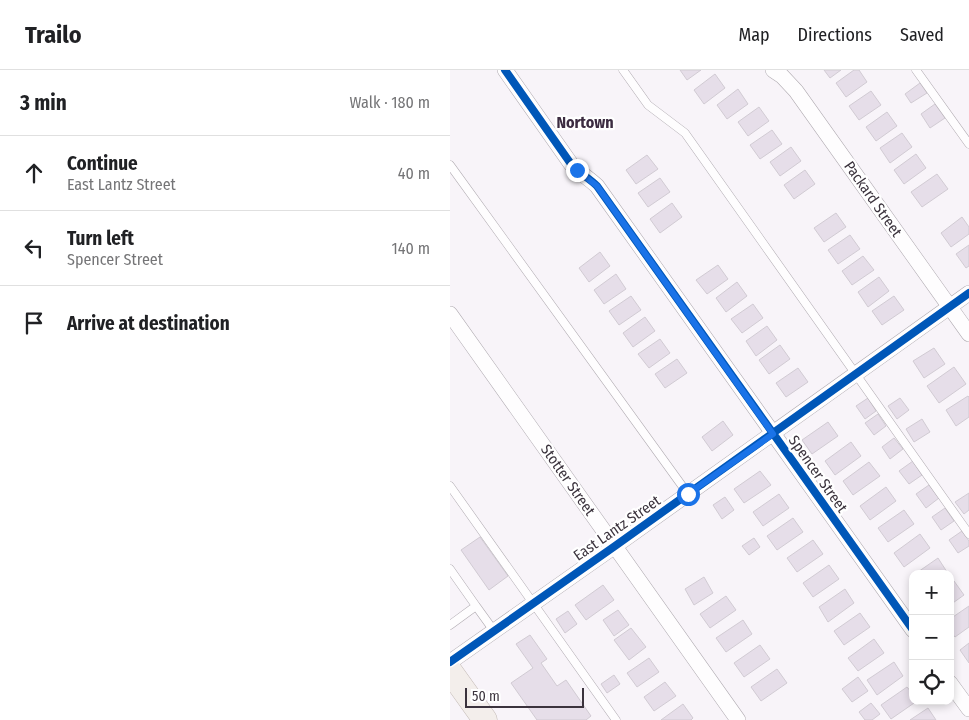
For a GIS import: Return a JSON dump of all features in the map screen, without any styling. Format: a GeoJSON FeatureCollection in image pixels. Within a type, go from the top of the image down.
{"type":"FeatureCollection","features":[{"type":"Feature","properties":{"kind":"main road"},"geometry":{"type":"LineString","coordinates":[[450,671],[485,720]]}},
{"type":"Feature","properties":{"kind":"street","name":"Spencer Street"},"geometry":{"type":"LineString","coordinates":[[505,70],[571,164],[597,186],[909,624]]}},
{"type":"Feature","properties":{"kind":"street","name":"Packard Street"},"geometry":{"type":"LineString","coordinates":[[772,70],[782,76],[796,91],[969,334]]}},
{"type":"Feature","properties":{"kind":"street","name":"East Lantz Street"},"geometry":{"type":"LineString","coordinates":[[450,662],[969,293]]}},
{"type":"Feature","properties":{"kind":"street","name":"Stotter Street"},"geometry":{"type":"LineString","coordinates":[[450,314],[738,720]]}},
{"type":"Feature","properties":{"kind":"street"},"geometry":{"type":"LineString","coordinates":[[954,688],[969,709]]}},
{"type":"Feature","properties":{"kind":"lane"},"geometry":{"type":"LineString","coordinates":[[623,70],[648,105],[685,133],[969,534]]}},
{"type":"Feature","properties":{"kind":"lane"},"geometry":{"type":"LineString","coordinates":[[916,70],[969,144]]}},
{"type":"Feature","properties":{"kind":"lane"},"geometry":{"type":"LineString","coordinates":[[450,165],[688,494]]}},
{"type":"Feature","properties":{"kind":"lane"},"geometry":{"type":"LineString","coordinates":[[450,486],[616,720]]}},
{"type":"Feature","properties":{"kind":"lane"},"geometry":{"type":"LineString","coordinates":[[450,569],[494,631]]}},
{"type":"Feature","properties":{"kind":"lane"},"geometry":{"type":"LineString","coordinates":[[450,625],[476,606]]}},
{"type":"Feature","properties":{"kind":"building"},"geometry":{"type":"Polygon","coordinates":[[[680,70],[701,70],[687,80],[680,70]]]}},
{"type":"Feature","properties":{"kind":"building"},"geometry":{"type":"Polygon","coordinates":[[[824,70],[841,70],[830,78],[824,70]]]}},
{"type":"Feature","properties":{"kind":"building"},"geometry":{"type":"Polygon","coordinates":[[[854,70],[859,70],[867,82],[846,97],[836,83],[854,70]]]}},
{"type":"Feature","properties":{"kind":"building"},"geometry":{"type":"Polygon","coordinates":[[[715,74],[725,88],[704,104],[694,90],[715,74]]]}},
{"type":"Feature","properties":{"kind":"building"},"geometry":{"type":"Polygon","coordinates":[[[920,83],[927,93],[911,103],[905,94],[920,83]]]}},
{"type":"Feature","properties":{"kind":"building"},"geometry":{"type":"Polygon","coordinates":[[[738,89],[748,104],[727,119],[717,105],[738,89]]]}},
{"type":"Feature","properties":{"kind":"building"},"geometry":{"type":"Polygon","coordinates":[[[871,91],[881,105],[859,120],[849,106],[871,91]]]}},
{"type":"Feature","properties":{"kind":"building"},"geometry":{"type":"Polygon","coordinates":[[[935,104],[945,118],[930,128],[921,114],[935,104]]]}},
{"type":"Feature","properties":{"kind":"building"},"geometry":{"type":"Polygon","coordinates":[[[759,107],[769,121],[748,136],[738,122],[759,107]]]}},
{"type":"Feature","properties":{"kind":"building"},"geometry":{"type":"Polygon","coordinates":[[[887,112],[897,126],[876,141],[866,127],[887,112]]]}},
{"type":"Feature","properties":{"kind":"building"},"geometry":{"type":"Polygon","coordinates":[[[772,130],[782,144],[760,159],[750,145],[772,130]]]}},
{"type":"Feature","properties":{"kind":"building"},"geometry":{"type":"Polygon","coordinates":[[[902,133],[912,147],[890,163],[880,148],[902,133]]]}},
{"type":"Feature","properties":{"kind":"building"},"geometry":{"type":"Polygon","coordinates":[[[791,147],[801,161],[780,176],[770,162],[791,147]]]}},
{"type":"Feature","properties":{"kind":"building"},"geometry":{"type":"Polygon","coordinates":[[[916,154],[926,168],[904,184],[894,170],[916,154]]]}},
{"type":"Feature","properties":{"kind":"building"},"geometry":{"type":"Polygon","coordinates":[[[647,155],[658,169],[636,184],[626,170],[647,155]]]}},
{"type":"Feature","properties":{"kind":"building"},"geometry":{"type":"Polygon","coordinates":[[[805,170],[815,184],[794,199],[784,185],[805,170]]]}},
{"type":"Feature","properties":{"kind":"building"},"geometry":{"type":"Polygon","coordinates":[[[937,174],[948,189],[922,207],[911,192],[937,174]]]}},
{"type":"Feature","properties":{"kind":"building"},"geometry":{"type":"Polygon","coordinates":[[[660,178],[670,192],[648,207],[638,193],[660,178]]]}},
{"type":"Feature","properties":{"kind":"building"},"geometry":{"type":"Polygon","coordinates":[[[672,203],[682,217],[660,233],[650,219],[672,203]]]}},
{"type":"Feature","properties":{"kind":"building"},"geometry":{"type":"Polygon","coordinates":[[[836,213],[846,227],[824,242],[814,228],[836,213]]]}},
{"type":"Feature","properties":{"kind":"building"},"geometry":{"type":"Polygon","coordinates":[[[962,217],[969,227],[969,234],[951,247],[941,233],[962,217]]]}},
{"type":"Feature","properties":{"kind":"building"},"geometry":{"type":"Polygon","coordinates":[[[850,235],[860,249],[838,264],[828,250],[850,235]]]}},
{"type":"Feature","properties":{"kind":"building"},"geometry":{"type":"Polygon","coordinates":[[[969,245],[969,266],[966,268],[956,254],[969,245]]]}},
{"type":"Feature","properties":{"kind":"building"},"geometry":{"type":"Polygon","coordinates":[[[600,252],[610,266],[589,282],[579,268],[600,252]]]}},
{"type":"Feature","properties":{"kind":"building"},"geometry":{"type":"Polygon","coordinates":[[[863,256],[874,270],[852,285],[842,271],[863,256]]]}},
{"type":"Feature","properties":{"kind":"building"},"geometry":{"type":"Polygon","coordinates":[[[718,265],[728,279],[707,294],[696,280],[718,265]]]}},
{"type":"Feature","properties":{"kind":"building"},"geometry":{"type":"Polygon","coordinates":[[[616,274],[626,289],[604,304],[594,290],[616,274]]]}},
{"type":"Feature","properties":{"kind":"building"},"geometry":{"type":"Polygon","coordinates":[[[879,277],[889,291],[868,307],[858,292],[879,277]]]}},
{"type":"Feature","properties":{"kind":"building"},"geometry":{"type":"Polygon","coordinates":[[[737,282],[747,296],[726,312],[716,298],[737,282]]]}},
{"type":"Feature","properties":{"kind":"building"},"geometry":{"type":"Polygon","coordinates":[[[631,296],[641,310],[619,325],[609,311],[631,296]]]}},
{"type":"Feature","properties":{"kind":"building"},"geometry":{"type":"Polygon","coordinates":[[[894,296],[904,310],[882,325],[872,311],[894,296]]]}},
{"type":"Feature","properties":{"kind":"building"},"geometry":{"type":"Polygon","coordinates":[[[753,304],[763,318],[742,333],[731,319],[753,304]]]}},
{"type":"Feature","properties":{"kind":"building"},"geometry":{"type":"Polygon","coordinates":[[[645,317],[655,331],[633,347],[623,333],[645,317]]]}},
{"type":"Feature","properties":{"kind":"building"},"geometry":{"type":"Polygon","coordinates":[[[767,326],[777,340],[756,356],[746,341],[767,326]]]}},
{"type":"Feature","properties":{"kind":"building"},"geometry":{"type":"Polygon","coordinates":[[[660,339],[670,353],[649,368],[638,354],[660,339]]]}},
{"type":"Feature","properties":{"kind":"building"},"geometry":{"type":"Polygon","coordinates":[[[780,345],[790,359],[769,374],[759,360],[780,345]]]}},
{"type":"Feature","properties":{"kind":"building"},"geometry":{"type":"Polygon","coordinates":[[[934,348],[945,364],[924,378],[913,361],[934,348]]]}},
{"type":"Feature","properties":{"kind":"building"},"geometry":{"type":"Polygon","coordinates":[[[677,359],[687,373],[665,388],[655,374],[677,359]]]}},
{"type":"Feature","properties":{"kind":"building"},"geometry":{"type":"Polygon","coordinates":[[[954,367],[966,384],[939,403],[927,386],[954,367]]]}},
{"type":"Feature","properties":{"kind":"building"},"geometry":{"type":"Polygon","coordinates":[[[798,368],[808,382],[786,397],[776,383],[798,368]]]}},
{"type":"Feature","properties":{"kind":"building"},"geometry":{"type":"Polygon","coordinates":[[[968,396],[969,417],[956,426],[946,410],[968,396]]]}},
{"type":"Feature","properties":{"kind":"building"},"geometry":{"type":"Polygon","coordinates":[[[868,398],[876,411],[865,419],[856,406],[868,398]]]}},
{"type":"Feature","properties":{"kind":"building"},"geometry":{"type":"Polygon","coordinates":[[[900,398],[909,410],[897,419],[888,406],[900,398]]]}},
{"type":"Feature","properties":{"kind":"building"},"geometry":{"type":"Polygon","coordinates":[[[878,414],[886,426],[874,435],[865,423],[878,414]]]}},
{"type":"Feature","properties":{"kind":"building"},"geometry":{"type":"Polygon","coordinates":[[[922,419],[930,432],[914,442],[906,429],[922,419]]]}},
{"type":"Feature","properties":{"kind":"building"},"geometry":{"type":"Polygon","coordinates":[[[723,421],[733,435],[712,451],[702,437],[723,421]]]}},
{"type":"Feature","properties":{"kind":"building"},"geometry":{"type":"Polygon","coordinates":[[[828,422],[838,436],[812,454],[802,440],[828,422]]]}},
{"type":"Feature","properties":{"kind":"building"},"geometry":{"type":"Polygon","coordinates":[[[894,438],[903,449],[890,459],[882,447],[894,438]]]}},
{"type":"Feature","properties":{"kind":"building"},"geometry":{"type":"Polygon","coordinates":[[[851,442],[861,456],[835,475],[825,461],[851,442]]]}},
{"type":"Feature","properties":{"kind":"building"},"geometry":{"type":"Polygon","coordinates":[[[913,461],[922,475],[909,484],[899,471],[913,461]]]}},
{"type":"Feature","properties":{"kind":"building"},"geometry":{"type":"Polygon","coordinates":[[[869,462],[880,476],[853,495],[843,481],[869,462]]]}},
{"type":"Feature","properties":{"kind":"building"},"geometry":{"type":"Polygon","coordinates":[[[760,471],[771,485],[744,503],[734,489],[760,471]]]}},
{"type":"Feature","properties":{"kind":"building"},"geometry":{"type":"Polygon","coordinates":[[[929,485],[939,498],[926,508],[916,494],[929,485]]]}},
{"type":"Feature","properties":{"kind":"building"},"geometry":{"type":"Polygon","coordinates":[[[886,487],[896,501],[870,520],[860,506],[886,487]]]}},
{"type":"Feature","properties":{"kind":"building"},"geometry":{"type":"Polygon","coordinates":[[[969,493],[969,510],[964,514],[955,502],[969,493]]]}},
{"type":"Feature","properties":{"kind":"building"},"geometry":{"type":"Polygon","coordinates":[[[779,494],[789,508],[763,526],[753,512],[779,494]]]}},
{"type":"Feature","properties":{"kind":"building"},"geometry":{"type":"Polygon","coordinates":[[[725,497],[734,510],[722,519],[713,505],[725,497]]]}},
{"type":"Feature","properties":{"kind":"building"},"geometry":{"type":"Polygon","coordinates":[[[945,508],[954,521],[941,530],[932,517],[945,508]]]}},
{"type":"Feature","properties":{"kind":"building"},"geometry":{"type":"Polygon","coordinates":[[[904,510],[914,524],[888,542],[878,528],[904,510]]]}},
{"type":"Feature","properties":{"kind":"building"},"geometry":{"type":"Polygon","coordinates":[[[793,518],[803,532],[777,550],[767,536],[793,518]]]}},
{"type":"Feature","properties":{"kind":"building"},"geometry":{"type":"Polygon","coordinates":[[[962,531],[969,541],[969,546],[958,553],[949,540],[962,531]]]}},
{"type":"Feature","properties":{"kind":"building"},"geometry":{"type":"Polygon","coordinates":[[[920,534],[930,548],[904,567],[894,553],[920,534]]]}},
{"type":"Feature","properties":{"kind":"building"},"geometry":{"type":"Polygon","coordinates":[[[480,537],[508,576],[489,590],[461,550],[480,537]]]}},
{"type":"Feature","properties":{"kind":"building"},"geometry":{"type":"Polygon","coordinates":[[[754,538],[760,547],[749,555],[742,546],[754,538]]]}},
{"type":"Feature","properties":{"kind":"building"},"geometry":{"type":"Polygon","coordinates":[[[813,540],[823,554],[797,572],[787,558],[813,540]]]}},
{"type":"Feature","properties":{"kind":"building"},"geometry":{"type":"Polygon","coordinates":[[[938,558],[946,570],[921,570],[938,558]]]}},
{"type":"Feature","properties":{"kind":"building"},"geometry":{"type":"Polygon","coordinates":[[[829,565],[839,579],[813,597],[803,583],[829,565]]]}},
{"type":"Feature","properties":{"kind":"building"},"geometry":{"type":"Polygon","coordinates":[[[704,577],[713,593],[694,605],[685,589],[704,577]]]}},
{"type":"Feature","properties":{"kind":"building"},"geometry":{"type":"Polygon","coordinates":[[[954,581],[964,595],[954,602],[954,581]]]}},
{"type":"Feature","properties":{"kind":"building"},"geometry":{"type":"Polygon","coordinates":[[[603,585],[614,600],[586,620],[575,605],[603,585]]]}},
{"type":"Feature","properties":{"kind":"building"},"geometry":{"type":"Polygon","coordinates":[[[845,589],[854,603],[828,622],[819,607],[845,589]]]}},
{"type":"Feature","properties":{"kind":"building"},"geometry":{"type":"Polygon","coordinates":[[[726,596],[736,610],[710,628],[700,614],[726,596]]]}},
{"type":"Feature","properties":{"kind":"building"},"geometry":{"type":"Polygon","coordinates":[[[969,606],[969,627],[955,637],[954,636],[954,616],[969,606]]]}},
{"type":"Feature","properties":{"kind":"building"},"geometry":{"type":"Polygon","coordinates":[[[618,610],[629,625],[614,636],[603,620],[618,610]]]}},
{"type":"Feature","properties":{"kind":"building"},"geometry":{"type":"Polygon","coordinates":[[[568,611],[577,624],[565,633],[556,619],[568,611]]]}},
{"type":"Feature","properties":{"kind":"building"},"geometry":{"type":"Polygon","coordinates":[[[860,613],[870,627],[844,645],[834,631],[860,613]]]}},
{"type":"Feature","properties":{"kind":"building"},"geometry":{"type":"Polygon","coordinates":[[[743,620],[752,634],[726,652],[716,638],[743,620]]]}},
{"type":"Feature","properties":{"kind":"building"},"geometry":{"type":"Polygon","coordinates":[[[631,628],[646,647],[629,660],[614,640],[631,628]]]}},
{"type":"Feature","properties":{"kind":"building"},"geometry":{"type":"Polygon","coordinates":[[[530,635],[547,659],[541,663],[557,686],[566,680],[591,716],[586,720],[537,720],[511,683],[533,668],[516,644],[530,635]]]}},
{"type":"Feature","properties":{"kind":"building"},"geometry":{"type":"Polygon","coordinates":[[[874,639],[884,653],[858,671],[848,658],[874,639]]]}},
{"type":"Feature","properties":{"kind":"building"},"geometry":{"type":"Polygon","coordinates":[[[969,643],[969,663],[960,650],[969,643]]]}},
{"type":"Feature","properties":{"kind":"building"},"geometry":{"type":"Polygon","coordinates":[[[760,645],[770,659],[744,677],[734,663],[760,645]]]}},
{"type":"Feature","properties":{"kind":"building"},"geometry":{"type":"Polygon","coordinates":[[[649,658],[659,672],[637,687],[627,673],[649,658]]]}},
{"type":"Feature","properties":{"kind":"building"},"geometry":{"type":"Polygon","coordinates":[[[894,662],[903,676],[877,695],[867,680],[894,662]]]}},
{"type":"Feature","properties":{"kind":"building"},"geometry":{"type":"Polygon","coordinates":[[[777,669],[787,683],[761,701],[751,687],[777,669]]]}},
{"type":"Feature","properties":{"kind":"building"},"geometry":{"type":"Polygon","coordinates":[[[614,675],[620,684],[607,693],[601,684],[614,675]]]}},
{"type":"Feature","properties":{"kind":"building"},"geometry":{"type":"Polygon","coordinates":[[[858,677],[868,691],[852,702],[842,689],[858,677]]]}},
{"type":"Feature","properties":{"kind":"building"},"geometry":{"type":"Polygon","coordinates":[[[665,682],[676,696],[654,711],[644,697],[665,682]]]}},
{"type":"Feature","properties":{"kind":"building"},"geometry":{"type":"Polygon","coordinates":[[[907,687],[909,689],[909,705],[911,705],[891,719],[881,705],[907,687]]]}},
{"type":"Feature","properties":{"kind":"building"},"geometry":{"type":"Polygon","coordinates":[[[871,703],[880,714],[872,720],[865,720],[859,712],[871,703]]]}},
{"type":"Feature","properties":{"kind":"building"},"geometry":{"type":"Polygon","coordinates":[[[683,704],[693,718],[691,720],[661,720],[683,704]]]}},
{"type":"Feature","properties":{"kind":"building"},"geometry":{"type":"Polygon","coordinates":[[[928,708],[936,720],[910,720],[928,708]]]}},
{"type":"Feature","properties":{"kind":"cycle path"},"geometry":{"type":"LineString","coordinates":[[505,70],[571,164],[597,186],[909,624]]}},
{"type":"Feature","properties":{"kind":"cycle path"},"geometry":{"type":"LineString","coordinates":[[450,662],[969,293]]}},
{"type":"Feature","properties":{"kind":"district","name":"Nortown"},"geometry":{"type":"Point","coordinates":[585,122]}},
{"type":"Feature","properties":{"kind":"route"},"geometry":{"type":"LineString","coordinates":[[577,170],[597,186],[773,434],[688,494]]}}]}
